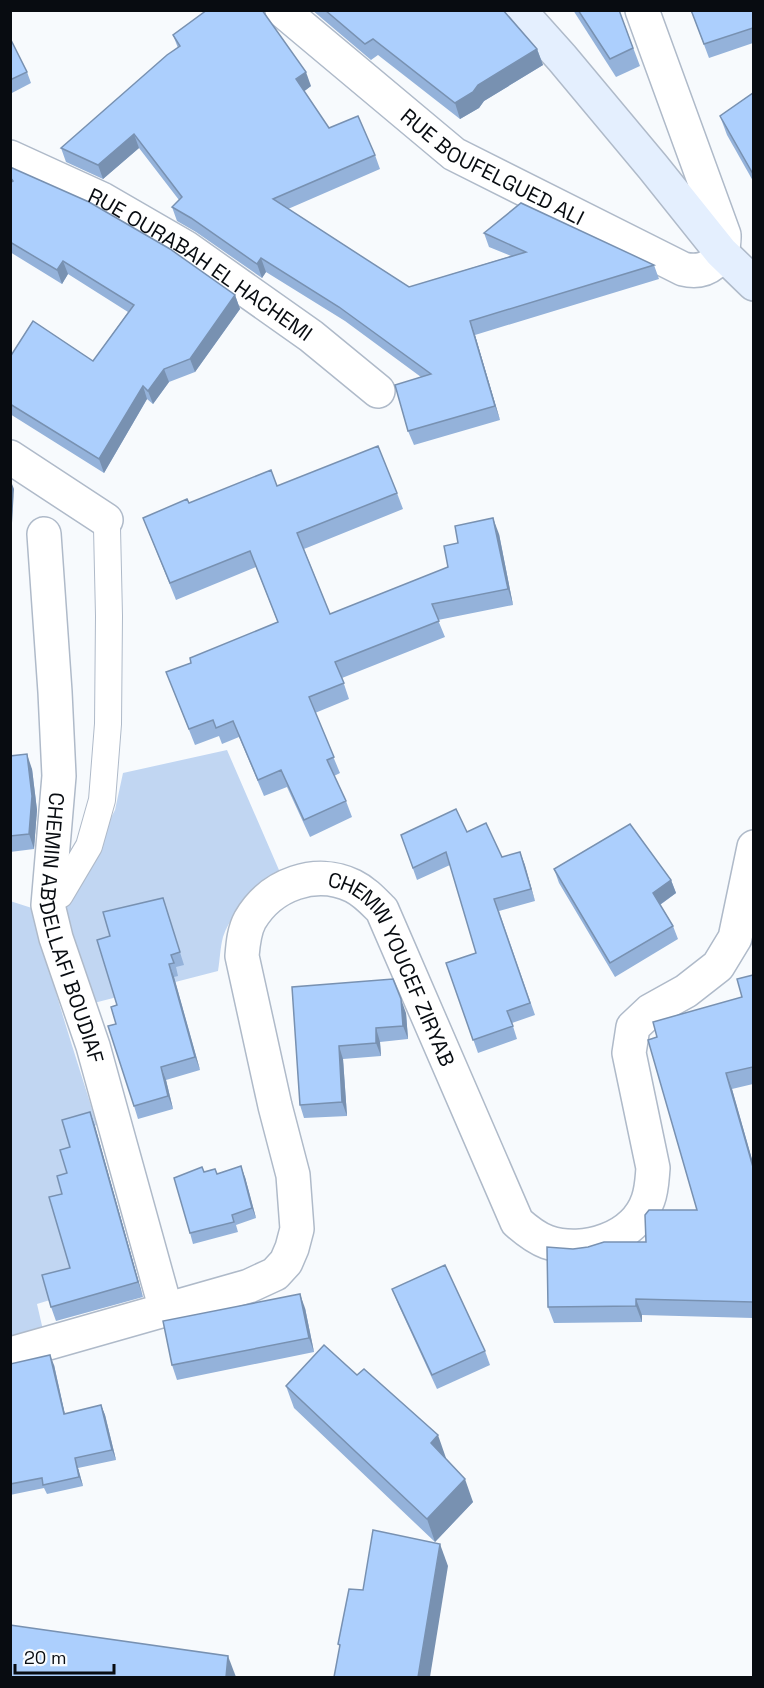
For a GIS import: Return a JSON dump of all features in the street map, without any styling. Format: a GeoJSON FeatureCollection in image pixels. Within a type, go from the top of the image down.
{"type":"FeatureCollection","features":[{"type":"Feature","properties":{"kind":"main road"},"geometry":{"type":"LineString","coordinates":[[519,10],[653,167],[721,252],[753,284]]}},
{"type":"Feature","properties":{"kind":"street","name":"RUE BOUFELGUED ALI"},"geometry":{"type":"LineString","coordinates":[[282,10],[454,154],[683,269],[692,272],[708,268],[721,252]]}},
{"type":"Feature","properties":{"kind":"street"},"geometry":{"type":"LineString","coordinates":[[642,10],[721,226],[724,243],[721,252]]}},
{"type":"Feature","properties":{"kind":"street","name":"RUE OURABAH EL HACHEMI"},"geometry":{"type":"LineString","coordinates":[[10,157],[102,199],[185,247],[310,336],[378,391]]}},
{"type":"Feature","properties":{"kind":"street"},"geometry":{"type":"LineString","coordinates":[[10,457],[106,524],[109,616],[108,724],[102,800],[89,846],[60,895]]}},
{"type":"Feature","properties":{"kind":"street","name":"CHEMIN ABDELLAFI BOUDIAF"},"geometry":{"type":"LineString","coordinates":[[44,534],[59,776],[48,905],[56,938],[93,1047],[166,1310]]}},
{"type":"Feature","properties":{"kind":"street","name":"CHEMIN YOUCEF ZIRYAB"},"geometry":{"type":"LineString","coordinates":[[10,1354],[249,1286],[275,1274],[286,1262],[297,1229],[293,1175],[275,1106],[242,956],[249,922],[259,907],[287,885],[303,880],[321,878],[339,880],[370,897],[382,910],[517,1222],[546,1242],[564,1246],[599,1243],[628,1228],[640,1216],[648,1202],[653,1168],[629,1053],[633,1027],[650,1011],[686,991],[718,966],[735,938],[753,847]]}},
{"type":"Feature","properties":{"kind":"shaded area"},"geometry":{"type":"Polygon","coordinates":[[[227,750],[282,877],[255,895],[233,918],[223,937],[218,971],[90,1004],[65,907],[115,810],[123,773],[227,750]]]}},
{"type":"Feature","properties":{"kind":"shaded area"},"geometry":{"type":"Polygon","coordinates":[[[10,901],[35,909],[55,990],[97,1125],[69,1133],[74,1161],[75,1280],[50,1300],[37,1304],[43,1330],[10,1340],[10,901]]]}},
{"type":"Feature","properties":{"kind":"building"},"geometry":{"type":"Polygon","coordinates":[[[207,10],[262,10],[306,72],[296,79],[329,128],[358,116],[375,155],[273,199],[409,287],[526,252],[484,233],[521,203],[654,265],[470,321],[495,406],[408,431],[395,385],[431,374],[339,307],[261,258],[257,264],[172,207],[182,197],[134,134],[98,165],[61,148],[180,46],[173,35],[207,10]]]}},
{"type":"Feature","properties":{"kind":"building"},"geometry":{"type":"Polygon","coordinates":[[[325,10],[503,10],[537,49],[478,85],[473,92],[455,103],[373,39],[365,44],[325,10]]]}},
{"type":"Feature","properties":{"kind":"building"},"geometry":{"type":"Polygon","coordinates":[[[578,10],[619,10],[633,48],[610,59],[578,10]]]}},
{"type":"Feature","properties":{"kind":"building"},"geometry":{"type":"Polygon","coordinates":[[[691,10],[753,10],[753,28],[704,44],[691,10]]]}},
{"type":"Feature","properties":{"kind":"building"},"geometry":{"type":"Polygon","coordinates":[[[10,38],[27,72],[10,80],[10,38]]]}},
{"type":"Feature","properties":{"kind":"building"},"geometry":{"type":"Polygon","coordinates":[[[753,93],[753,174],[720,116],[753,93]]]}},
{"type":"Feature","properties":{"kind":"building"},"geometry":{"type":"Polygon","coordinates":[[[10,167],[89,202],[170,249],[235,295],[190,359],[164,369],[148,391],[143,386],[99,459],[10,404],[10,357],[33,321],[93,361],[134,305],[63,261],[57,270],[10,242],[10,183],[13,181],[10,177],[10,167]]]}},
{"type":"Feature","properties":{"kind":"building"},"geometry":{"type":"Polygon","coordinates":[[[378,446],[397,493],[297,533],[330,614],[448,567],[444,546],[458,543],[455,526],[493,518],[508,589],[432,604],[439,621],[335,662],[344,683],[309,697],[334,757],[327,760],[346,801],[304,820],[281,770],[258,780],[233,721],[216,728],[213,720],[189,729],[166,672],[191,663],[190,658],[278,622],[250,551],[170,583],[143,518],[187,499],[189,503],[271,470],[277,486],[378,446]]]}},
{"type":"Feature","properties":{"kind":"building"},"geometry":{"type":"Polygon","coordinates":[[[27,754],[32,796],[29,834],[10,836],[10,756],[27,754]]]}},
{"type":"Feature","properties":{"kind":"building"},"geometry":{"type":"Polygon","coordinates":[[[456,809],[467,832],[486,823],[502,857],[520,852],[531,889],[494,899],[530,1003],[507,1011],[513,1026],[473,1040],[446,963],[476,953],[446,852],[413,868],[401,835],[456,809]]]}},
{"type":"Feature","properties":{"kind":"building"},"geometry":{"type":"Polygon","coordinates":[[[630,824],[671,880],[653,893],[673,926],[610,963],[554,869],[630,824]]]}},
{"type":"Feature","properties":{"kind":"building"},"geometry":{"type":"Polygon","coordinates":[[[163,898],[180,952],[171,955],[174,963],[169,964],[195,1057],[161,1067],[168,1096],[134,1106],[108,1026],[116,1024],[111,1007],[117,1005],[97,940],[110,936],[103,912],[163,898]]]}},
{"type":"Feature","properties":{"kind":"building"},"geometry":{"type":"Polygon","coordinates":[[[753,975],[753,1067],[726,1073],[753,1167],[753,1302],[636,1299],[636,1306],[548,1307],[547,1247],[573,1249],[604,1242],[646,1242],[645,1215],[649,1210],[697,1210],[648,1040],[657,1037],[653,1022],[742,997],[737,979],[753,975]]]}},
{"type":"Feature","properties":{"kind":"building"},"geometry":{"type":"Polygon","coordinates":[[[393,979],[401,999],[403,1026],[376,1028],[376,1043],[339,1046],[342,1102],[300,1105],[292,987],[393,979]]]}},
{"type":"Feature","properties":{"kind":"building"},"geometry":{"type":"Polygon","coordinates":[[[90,1112],[138,1282],[51,1307],[42,1275],[70,1268],[49,1197],[62,1194],[57,1176],[67,1173],[60,1150],[70,1147],[62,1120],[90,1112]]]}},
{"type":"Feature","properties":{"kind":"building"},"geometry":{"type":"Polygon","coordinates":[[[241,1166],[252,1208],[232,1215],[234,1222],[190,1233],[174,1178],[202,1167],[204,1172],[215,1169],[217,1174],[241,1166]]]}},
{"type":"Feature","properties":{"kind":"building"},"geometry":{"type":"Polygon","coordinates":[[[445,1265],[485,1351],[432,1375],[392,1289],[445,1265]]]}},
{"type":"Feature","properties":{"kind":"building"},"geometry":{"type":"Polygon","coordinates":[[[300,1294],[309,1338],[172,1365],[163,1321],[300,1294]]]}},
{"type":"Feature","properties":{"kind":"building"},"geometry":{"type":"Polygon","coordinates":[[[324,1345],[357,1375],[364,1369],[438,1435],[431,1443],[465,1479],[427,1519],[286,1386],[324,1345]]]}},
{"type":"Feature","properties":{"kind":"building"},"geometry":{"type":"Polygon","coordinates":[[[50,1355],[64,1414],[101,1405],[112,1450],[75,1458],[79,1477],[43,1485],[42,1478],[10,1484],[10,1364],[50,1355]]]}},
{"type":"Feature","properties":{"kind":"building"},"geometry":{"type":"Polygon","coordinates":[[[373,1530],[440,1544],[418,1677],[334,1677],[349,1589],[363,1590],[373,1530]]]}},
{"type":"Feature","properties":{"kind":"building"},"geometry":{"type":"Polygon","coordinates":[[[10,1625],[228,1656],[226,1677],[10,1677],[10,1625]]]}}]}
